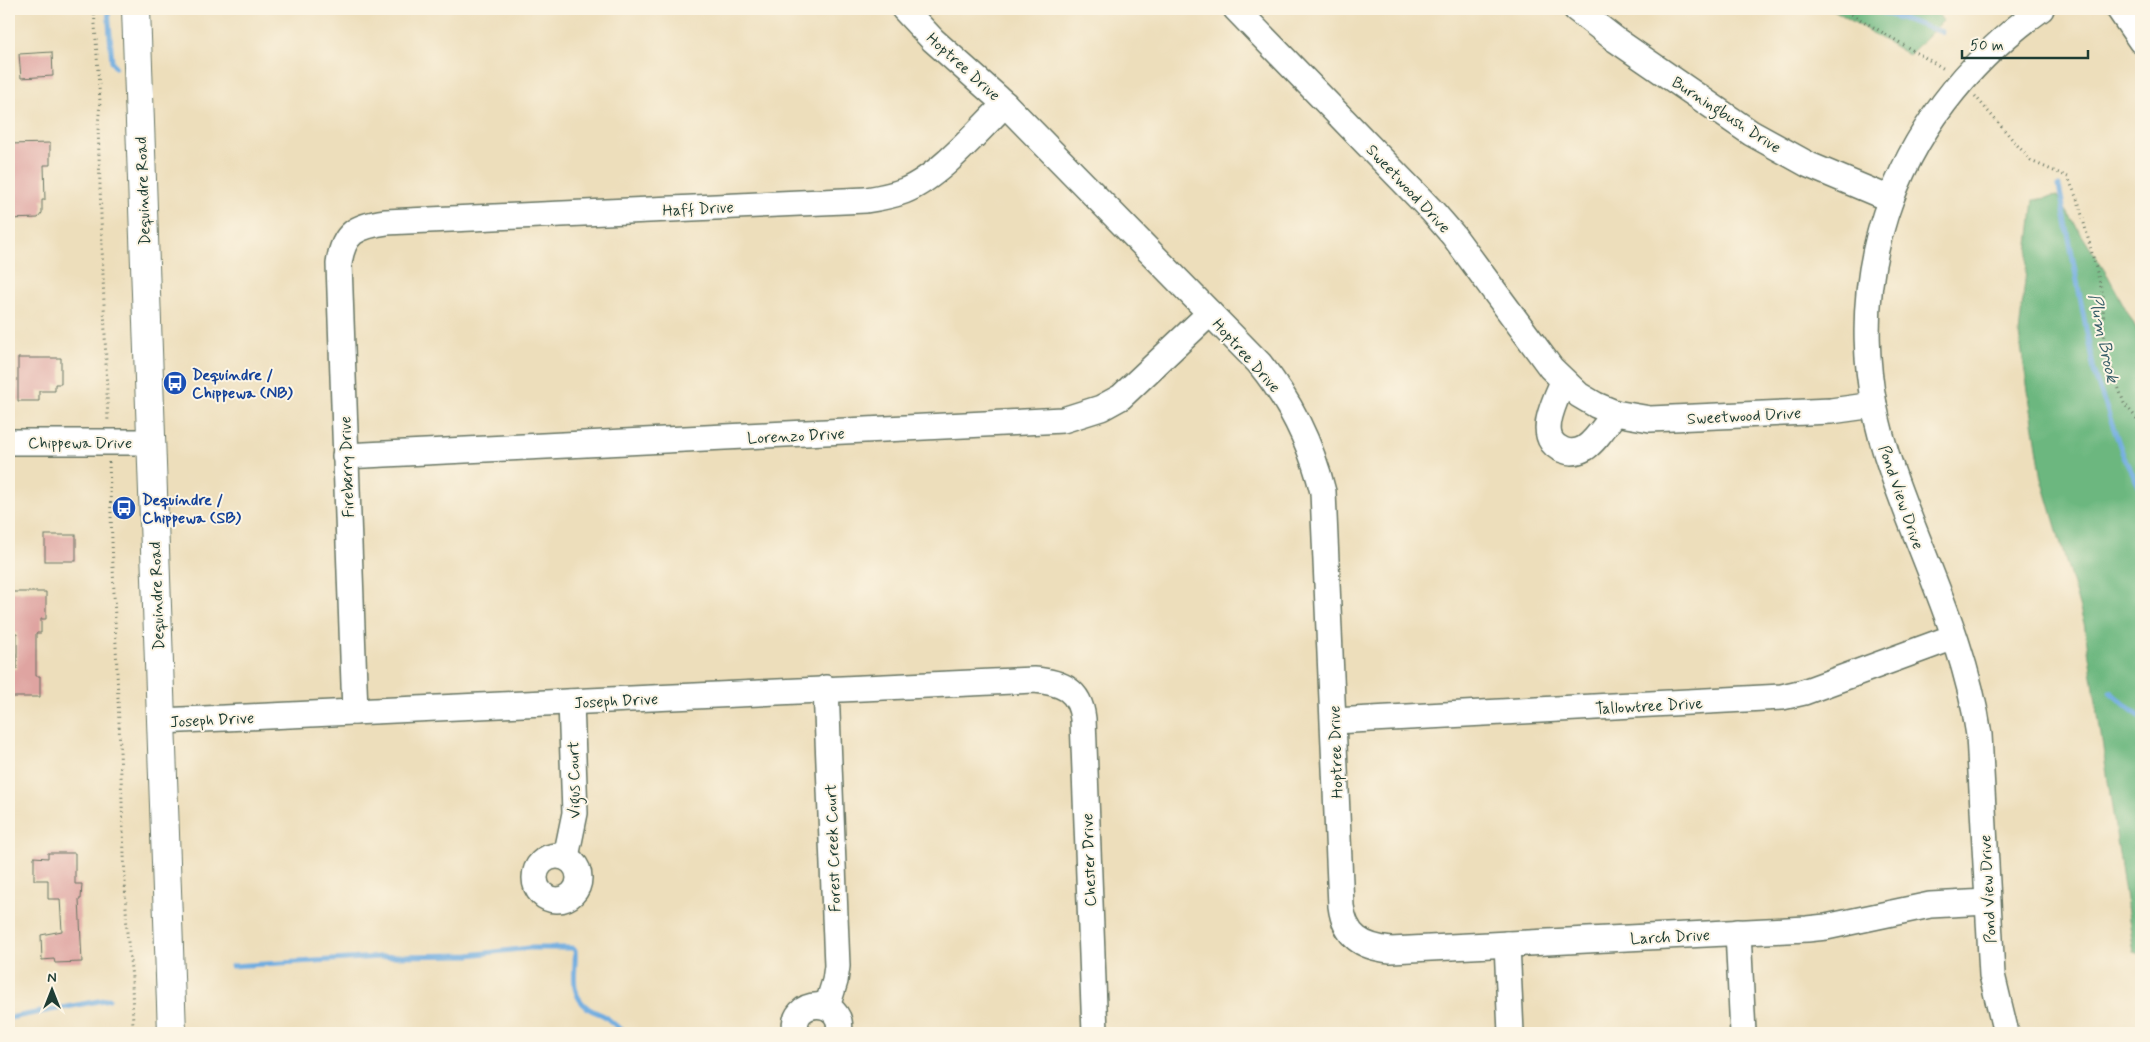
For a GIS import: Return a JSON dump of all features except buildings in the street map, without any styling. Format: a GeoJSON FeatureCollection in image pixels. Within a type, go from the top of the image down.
{"type":"FeatureCollection","features":[{"type":"Feature","properties":{"kind":"main road","name":"Dequindre Road"},"geometry":{"type":"LineString","coordinates":[[136,9],[172,1033]]}},
{"type":"Feature","properties":{"kind":"street","name":"Hoptree Drive"},"geometry":{"type":"LineString","coordinates":[[904,9],[933,40],[975,75],[1005,104],[1210,313],[1275,382],[1302,428],[1318,470],[1323,492],[1341,906],[1347,929],[1354,937]]}},
{"type":"Feature","properties":{"kind":"street","name":"Sweetwood Drive"},"geometry":{"type":"LineString","coordinates":[[1236,9],[1443,224],[1546,362],[1563,382],[1579,395],[1615,413],[1650,419],[1831,411],[1874,405]]}},
{"type":"Feature","properties":{"kind":"street","name":"Burningbush Drive"},"geometry":{"type":"LineString","coordinates":[[1576,9],[1616,40],[1752,132],[1809,165],[1890,198]]}},
{"type":"Feature","properties":{"kind":"street","name":"Pond View Drive"},"geometry":{"type":"LineString","coordinates":[[2006,1033],[1992,976],[1979,735],[1968,680],[1892,470],[1874,405],[1868,362],[1868,315],[1876,249],[1890,198],[1907,160],[1927,126],[1959,82],[1998,41],[2041,9]]}},
{"type":"Feature","properties":{"kind":"street"},"geometry":{"type":"LineString","coordinates":[[2119,9],[2141,40]]}},
{"type":"Feature","properties":{"kind":"street","name":"Haff Drive"},"geometry":{"type":"LineString","coordinates":[[358,228],[386,222],[866,200],[888,196],[905,191],[938,170],[1005,104]]}},
{"type":"Feature","properties":{"kind":"street","name":"Fireberry Drive"},"geometry":{"type":"LineString","coordinates":[[355,712],[338,264],[341,249],[347,238],[358,228]]}},
{"type":"Feature","properties":{"kind":"street","name":"Lorenzo Drive"},"geometry":{"type":"LineString","coordinates":[[345,456],[1063,420],[1101,408],[1121,397],[1210,313]]}},
{"type":"Feature","properties":{"kind":"street"},"geometry":{"type":"LineString","coordinates":[[1563,382],[1548,427],[1549,437],[1555,447],[1564,451],[1575,452],[1586,447],[1615,413]]}},
{"type":"Feature","properties":{"kind":"street","name":"Chippewa Drive"},"geometry":{"type":"LineString","coordinates":[[9,442],[150,442]]}},
{"type":"Feature","properties":{"kind":"street","name":"Tallowtree Drive"},"geometry":{"type":"LineString","coordinates":[[1334,721],[1782,697],[1804,692],[1954,637]]}},
{"type":"Feature","properties":{"kind":"street","name":"Joseph Drive"},"geometry":{"type":"LineString","coordinates":[[161,721],[826,688],[1034,680],[1059,684],[1070,690]]}},
{"type":"Feature","properties":{"kind":"street","name":"Forest Creek Court"},"geometry":{"type":"LineString","coordinates":[[826,688],[837,966],[835,981],[827,1007]]}},
{"type":"Feature","properties":{"kind":"street","name":"Chester Drive"},"geometry":{"type":"LineString","coordinates":[[1070,690],[1077,698],[1082,709],[1083,719],[1095,1033]]}},
{"type":"Feature","properties":{"kind":"street","name":"Vigus Court"},"geometry":{"type":"LineString","coordinates":[[566,857],[576,813],[571,702]]}},
{"type":"Feature","properties":{"kind":"street","name":"Larch Drive"},"geometry":{"type":"LineString","coordinates":[[1354,937],[1366,945],[1392,950],[1738,932],[1826,927],[1930,905],[1987,902]]}},
{"type":"Feature","properties":{"kind":"street"},"geometry":{"type":"LineString","coordinates":[[1738,932],[1743,1033]]}},
{"type":"Feature","properties":{"kind":"street"},"geometry":{"type":"LineString","coordinates":[[1507,944],[1511,1033]]}},
{"type":"Feature","properties":{"kind":"street"},"geometry":{"type":"LineString","coordinates":[[796,1033],[795,1023],[801,1011],[814,1005],[827,1007],[837,1016],[839,1033]]}},
{"type":"Feature","properties":{"kind":"path"},"geometry":{"type":"LineString","coordinates":[[94,9],[99,94],[98,126],[108,430]]}},
{"type":"Feature","properties":{"kind":"path"},"geometry":{"type":"LineString","coordinates":[[1843,9],[1941,66],[1977,98],[2031,161],[2068,177],[2079,204],[2103,295],[2104,347],[2124,403],[2141,424]]}},
{"type":"Feature","properties":{"kind":"path"},"geometry":{"type":"LineString","coordinates":[[109,456],[127,933],[132,978],[132,1033]]}},
{"type":"Feature","properties":{"kind":"green space"},"geometry":{"type":"Polygon","coordinates":[[[1832,9],[1935,9],[1943,21],[1909,55],[1832,9]]]}},
{"type":"Feature","properties":{"kind":"green space"},"geometry":{"type":"Polygon","coordinates":[[[2057,196],[2108,276],[2141,337],[2141,954],[2134,952],[2084,623],[2042,479],[2019,334],[2034,200],[2057,196]]]}},
{"type":"Feature","properties":{"kind":"waterway"},"geometry":{"type":"LineString","coordinates":[[108,9],[112,62],[115,67]]}},
{"type":"Feature","properties":{"kind":"waterway","name":"Plum Brook"},"geometry":{"type":"LineString","coordinates":[[1872,9],[1942,32]]}},
{"type":"Feature","properties":{"kind":"waterway","name":"Plum Brook"},"geometry":{"type":"LineString","coordinates":[[2059,186],[2095,376],[2124,457],[2141,490]]}},
{"type":"Feature","properties":{"kind":"waterway"},"geometry":{"type":"LineString","coordinates":[[2110,692],[2141,718]]}},
{"type":"Feature","properties":{"kind":"waterway"},"geometry":{"type":"LineString","coordinates":[[232,966],[396,956],[469,955],[529,948],[572,948],[575,950],[574,981],[577,996],[590,1009],[606,1017],[618,1028],[628,1033]]}},
{"type":"Feature","properties":{"kind":"waterway"},"geometry":{"type":"LineString","coordinates":[[9,1018],[109,999]]}},
{"type":"Feature","properties":{"kind":"place","name":"Dequindre / Chippewa (NB)"},"geometry":{"type":"Point","coordinates":[175,383]}},
{"type":"Feature","properties":{"kind":"place","name":"Dequindre / Chippewa (SB)"},"geometry":{"type":"Point","coordinates":[124,508]}}]}
